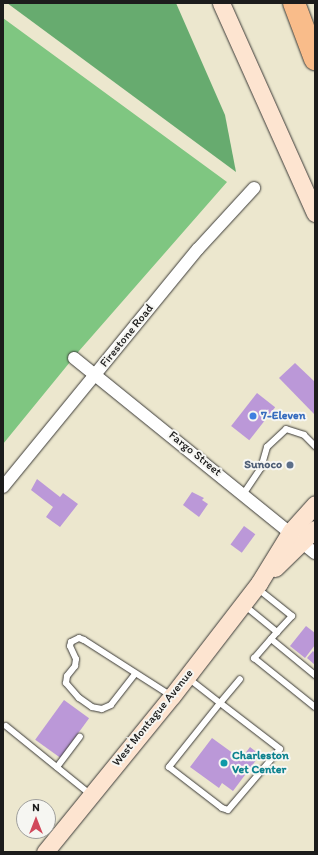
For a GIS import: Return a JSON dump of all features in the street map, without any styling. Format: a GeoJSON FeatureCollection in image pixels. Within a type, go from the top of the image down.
{"type":"FeatureCollection","features":[{"type":"Feature","properties":{"kind":"highway"},"geometry":{"type":"LineString","coordinates":[[294,3],[315,59]]}},
{"type":"Feature","properties":{"kind":"main road"},"geometry":{"type":"LineString","coordinates":[[220,3],[315,213]]}},
{"type":"Feature","properties":{"kind":"main road","name":"West Montague Avenue"},"geometry":{"type":"LineString","coordinates":[[303,542],[315,504]]}},
{"type":"Feature","properties":{"kind":"main road","name":"West Montague Avenue"},"geometry":{"type":"LineString","coordinates":[[45,852],[172,696],[257,585],[315,529]]}},
{"type":"Feature","properties":{"kind":"street","name":"Firestone Road"},"geometry":{"type":"LineString","coordinates":[[3,487],[198,249],[254,188]]}},
{"type":"Feature","properties":{"kind":"street","name":"Fargo Street"},"geometry":{"type":"LineString","coordinates":[[74,358],[96,374],[303,542]]}},
{"type":"Feature","properties":{"kind":"lane"},"geometry":{"type":"LineString","coordinates":[[244,494],[261,468],[267,447],[286,429],[304,435],[315,446]]}},
{"type":"Feature","properties":{"kind":"lane"},"geometry":{"type":"LineString","coordinates":[[257,585],[292,616],[254,658],[315,707]]}},
{"type":"Feature","properties":{"kind":"lane"},"geometry":{"type":"LineString","coordinates":[[242,604],[277,632]]}},
{"type":"Feature","properties":{"kind":"lane"},"geometry":{"type":"LineString","coordinates":[[135,674],[111,705],[102,709],[92,707],[79,698],[66,683],[66,676],[75,666],[76,659],[70,646],[71,642],[79,638],[84,640],[135,674],[172,696]]}},
{"type":"Feature","properties":{"kind":"lane"},"geometry":{"type":"LineString","coordinates":[[271,639],[315,675]]}},
{"type":"Feature","properties":{"kind":"lane"},"geometry":{"type":"LineString","coordinates":[[186,677],[220,703],[280,749],[228,810],[222,808],[169,767],[220,703],[240,679]]}},
{"type":"Feature","properties":{"kind":"lane"},"geometry":{"type":"LineString","coordinates":[[6,726],[92,795]]}},
{"type":"Feature","properties":{"kind":"lane"},"geometry":{"type":"LineString","coordinates":[[57,767],[80,737]]}},
{"type":"Feature","properties":{"kind":"green space"},"geometry":{"type":"Polygon","coordinates":[[[7,3],[176,3],[225,115],[236,172],[7,3]]]}},
{"type":"Feature","properties":{"kind":"green space"},"geometry":{"type":"Polygon","coordinates":[[[3,18],[227,182],[79,351],[3,444],[3,18]]]}},
{"type":"Feature","properties":{"kind":"building"},"geometry":{"type":"Polygon","coordinates":[[[295,363],[315,382],[315,415],[279,378],[295,363]]]}},
{"type":"Feature","properties":{"kind":"building","name":"7-Eleven"},"geometry":{"type":"Polygon","coordinates":[[[257,393],[275,407],[249,440],[231,426],[257,393]]]}},
{"type":"Feature","properties":{"kind":"building"},"geometry":{"type":"Polygon","coordinates":[[[37,479],[60,497],[63,493],[78,504],[60,527],[46,517],[53,507],[31,490],[37,479]]]}},
{"type":"Feature","properties":{"kind":"building"},"geometry":{"type":"Polygon","coordinates":[[[192,492],[204,498],[202,500],[208,504],[199,517],[183,505],[192,492]]]}},
{"type":"Feature","properties":{"kind":"building"},"geometry":{"type":"Polygon","coordinates":[[[244,526],[255,534],[242,553],[230,545],[244,526]]]}},
{"type":"Feature","properties":{"kind":"building"},"geometry":{"type":"Polygon","coordinates":[[[306,626],[315,633],[315,645],[305,658],[290,646],[306,626]]]}},
{"type":"Feature","properties":{"kind":"building"},"geometry":{"type":"Polygon","coordinates":[[[313,651],[315,653],[315,665],[307,658],[313,651]]]}},
{"type":"Feature","properties":{"kind":"building"},"geometry":{"type":"Polygon","coordinates":[[[64,700],[89,718],[60,758],[35,740],[64,700]]]}},
{"type":"Feature","properties":{"kind":"building","name":"Charleston Vet Center"},"geometry":{"type":"Polygon","coordinates":[[[212,738],[241,759],[250,747],[260,755],[233,791],[222,783],[219,788],[190,767],[212,738]]]}},
{"type":"Feature","properties":{"kind":"place","name":"7-Eleven"},"geometry":{"type":"Point","coordinates":[253,416]}},
{"type":"Feature","properties":{"kind":"place","name":"Sunoco"},"geometry":{"type":"Point","coordinates":[290,465]}},
{"type":"Feature","properties":{"kind":"place","name":"Charleston Vet Center"},"geometry":{"type":"Point","coordinates":[224,763]}}]}
